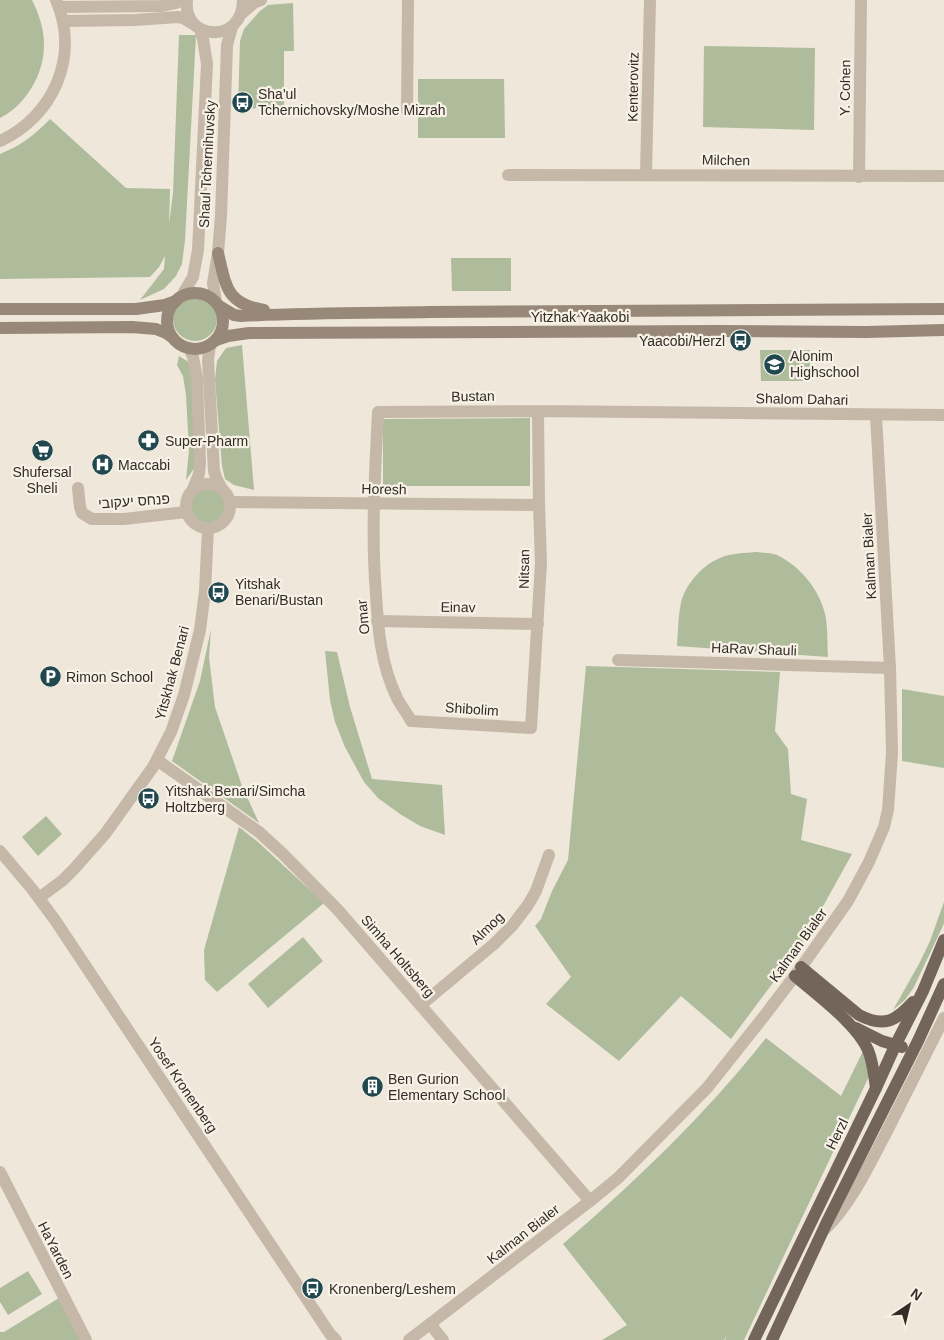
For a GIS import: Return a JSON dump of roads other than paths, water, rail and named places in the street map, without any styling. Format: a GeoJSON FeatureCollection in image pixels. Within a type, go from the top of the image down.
{"type":"FeatureCollection","features":[{"type":"Feature","properties":{"kind":"main road"},"geometry":{"type":"LineString","coordinates":[[218,253],[227,287],[236,300],[250,308],[289,314]]}},
{"type":"Feature","properties":{"kind":"main road"},"geometry":{"type":"LineString","coordinates":[[0,309],[136,309],[166,305],[188,294],[203,294],[210,297],[217,304],[222,313],[223,320],[220,334],[213,343],[202,348],[189,348],[178,343],[166,333],[156,329],[0,328]]}},
{"type":"Feature","properties":{"kind":"main road"},"geometry":{"type":"LineString","coordinates":[[172,337],[167,322],[168,314],[171,307],[179,299]]}},
{"type":"Feature","properties":{"kind":"main road","name":"Yitzhak Yaakobi"},"geometry":{"type":"LineString","coordinates":[[217,304],[234,315],[241,316],[559,310],[944,309]]}},
{"type":"Feature","properties":{"kind":"main road","name":"Yitzhak Yaakobi"},"geometry":{"type":"LineString","coordinates":[[213,343],[228,336],[249,333],[866,332],[944,330]]}},
{"type":"Feature","properties":{"kind":"main road","name":"Herzl"},"geometry":{"type":"LineString","coordinates":[[754,1340],[923,991],[944,940]]}},
{"type":"Feature","properties":{"kind":"main road"},"geometry":{"type":"LineString","coordinates":[[798,972],[860,1015],[875,1022],[889,1022],[904,1013],[923,991]]}},
{"type":"Feature","properties":{"kind":"main road"},"geometry":{"type":"LineString","coordinates":[[798,972],[851,1025],[863,1040],[869,1051],[876,1088]]}},
{"type":"Feature","properties":{"kind":"main road"},"geometry":{"type":"LineString","coordinates":[[772,1340],[822,1233],[918,1041],[944,984]]}},
{"type":"Feature","properties":{"kind":"main road"},"geometry":{"type":"LineString","coordinates":[[851,1025],[882,1042],[895,1046],[907,1046],[918,1041]]}},
{"type":"Feature","properties":{"kind":"street"},"geometry":{"type":"LineString","coordinates":[[0,141],[29,123],[43,108],[54,90],[62,71],[65,40],[63,21],[58,4],[162,6],[181,0]]}},
{"type":"Feature","properties":{"kind":"street","name":"Shaul Tchernihuvsky"},"geometry":{"type":"LineString","coordinates":[[179,299],[193,277],[198,242],[207,64],[203,38],[187,10],[187,0]]}},
{"type":"Feature","properties":{"kind":"street"},"geometry":{"type":"LineString","coordinates":[[241,14],[243,0]]}},
{"type":"Feature","properties":{"kind":"street"},"geometry":{"type":"LineString","coordinates":[[63,21],[135,20],[178,17],[206,32],[217,33],[232,27],[241,14],[255,2],[261,0]]}},
{"type":"Feature","properties":{"kind":"street"},"geometry":{"type":"LineString","coordinates":[[407,110],[408,0]]}},
{"type":"Feature","properties":{"kind":"street","name":"Kenterovitz"},"geometry":{"type":"LineString","coordinates":[[646,174],[650,0]]}},
{"type":"Feature","properties":{"kind":"street","name":"Y. Cohen"},"geometry":{"type":"LineString","coordinates":[[859,177],[861,0]]}},
{"type":"Feature","properties":{"kind":"street","name":"Shaul Tchernihuvsky"},"geometry":{"type":"LineString","coordinates":[[217,304],[213,284],[218,253],[227,45],[232,27]]}},
{"type":"Feature","properties":{"kind":"street","name":"Milchen"},"geometry":{"type":"LineString","coordinates":[[508,174],[944,176]]}},
{"type":"Feature","properties":{"kind":"street"},"geometry":{"type":"LineString","coordinates":[[189,348],[193,357],[197,378],[200,463],[199,474],[186,500],[186,512],[193,523],[200,527],[208,528],[222,523],[230,510],[230,502],[214,471],[208,360],[213,343]]}},
{"type":"Feature","properties":{"kind":"street","name":"Nitsan"},"geometry":{"type":"LineString","coordinates":[[531,728],[541,563],[538,505],[538,411]]}},
{"type":"Feature","properties":{"kind":"street","name":"Bustan"},"geometry":{"type":"LineString","coordinates":[[373,504],[378,412],[659,412]]}},
{"type":"Feature","properties":{"kind":"street","name":"Shalom Dahari"},"geometry":{"type":"LineString","coordinates":[[659,412],[944,415]]}},
{"type":"Feature","properties":{"kind":"street","name":"Kalman Bialer"},"geometry":{"type":"LineString","coordinates":[[409,1340],[590,1202],[618,1178],[707,1088],[798,972],[848,901],[869,862],[884,827],[888,810],[892,753],[890,668],[876,414]]}},
{"type":"Feature","properties":{"kind":"street"},"geometry":{"type":"LineString","coordinates":[[193,488],[208,484],[222,489]]}},
{"type":"Feature","properties":{"kind":"street","name":"פנחס יעקובי"},"geometry":{"type":"LineString","coordinates":[[78,488],[82,513],[92,519],[124,519],[186,512]]}},
{"type":"Feature","properties":{"kind":"street","name":"Horesh"},"geometry":{"type":"LineString","coordinates":[[230,502],[538,505]]}},
{"type":"Feature","properties":{"kind":"street","name":"Omar"},"geometry":{"type":"LineString","coordinates":[[373,504],[377,621],[382,652],[397,698],[411,721]]}},
{"type":"Feature","properties":{"kind":"street","name":"Yitskhak Benari"},"geometry":{"type":"LineString","coordinates":[[39,898],[63,880],[88,855],[122,812],[157,760],[177,716],[184,695],[200,630],[205,591],[208,528]]}},
{"type":"Feature","properties":{"kind":"street","name":"Einav"},"geometry":{"type":"LineString","coordinates":[[377,621],[538,624]]}},
{"type":"Feature","properties":{"kind":"street","name":"HaRav Shauli"},"geometry":{"type":"LineString","coordinates":[[618,660],[890,668]]}},
{"type":"Feature","properties":{"kind":"street","name":"Shibolim"},"geometry":{"type":"LineString","coordinates":[[411,721],[531,728]]}},
{"type":"Feature","properties":{"kind":"street","name":"Simha Holtsberg"},"geometry":{"type":"LineString","coordinates":[[157,760],[259,832],[338,910],[590,1202]]}},
{"type":"Feature","properties":{"kind":"street","name":"Yosef Kronenberg"},"geometry":{"type":"LineString","coordinates":[[0,851],[39,898],[330,1334],[336,1340]]}},
{"type":"Feature","properties":{"kind":"street","name":"Almog"},"geometry":{"type":"LineString","coordinates":[[421,1005],[494,944],[512,926],[536,891],[549,855]]}},
{"type":"Feature","properties":{"kind":"street"},"geometry":{"type":"LineString","coordinates":[[822,1233],[832,1223],[864,1175],[944,1018]]}},
{"type":"Feature","properties":{"kind":"street","name":"HaYarden"},"geometry":{"type":"LineString","coordinates":[[0,1172],[86,1340]]}},
{"type":"Feature","properties":{"kind":"street"},"geometry":{"type":"LineString","coordinates":[[430,1324],[443,1340]]}},
{"type":"Feature","properties":{"kind":"place","name":"Sha'ul Tchernichovsky/Moshe Mizrah"},"geometry":{"type":"Point","coordinates":[242,102]}},
{"type":"Feature","properties":{"kind":"place","name":"Yaacobi/Herzl"},"geometry":{"type":"Point","coordinates":[741,341]}},
{"type":"Feature","properties":{"kind":"place","name":"Alonim Highschool"},"geometry":{"type":"Point","coordinates":[774,364]}},
{"type":"Feature","properties":{"kind":"place","name":"Super-Pharm"},"geometry":{"type":"Point","coordinates":[149,441]}},
{"type":"Feature","properties":{"kind":"place","name":"Shufersal Sheli"},"geometry":{"type":"Point","coordinates":[42,450]}},
{"type":"Feature","properties":{"kind":"place","name":"Maccabi"},"geometry":{"type":"Point","coordinates":[102,465]}},
{"type":"Feature","properties":{"kind":"place","name":"Yitshak Benari/Bustan"},"geometry":{"type":"Point","coordinates":[219,592]}},
{"type":"Feature","properties":{"kind":"place","name":"Rimon School"},"geometry":{"type":"Point","coordinates":[50,677]}},
{"type":"Feature","properties":{"kind":"place","name":"Yitshak Benari/Simcha Holtzberg"},"geometry":{"type":"Point","coordinates":[149,799]}},
{"type":"Feature","properties":{"kind":"place","name":"Ben Gurion Elementary School"},"geometry":{"type":"Point","coordinates":[372,1087]}},
{"type":"Feature","properties":{"kind":"place","name":"Kronenberg/Leshem"},"geometry":{"type":"Point","coordinates":[313,1289]}}]}
